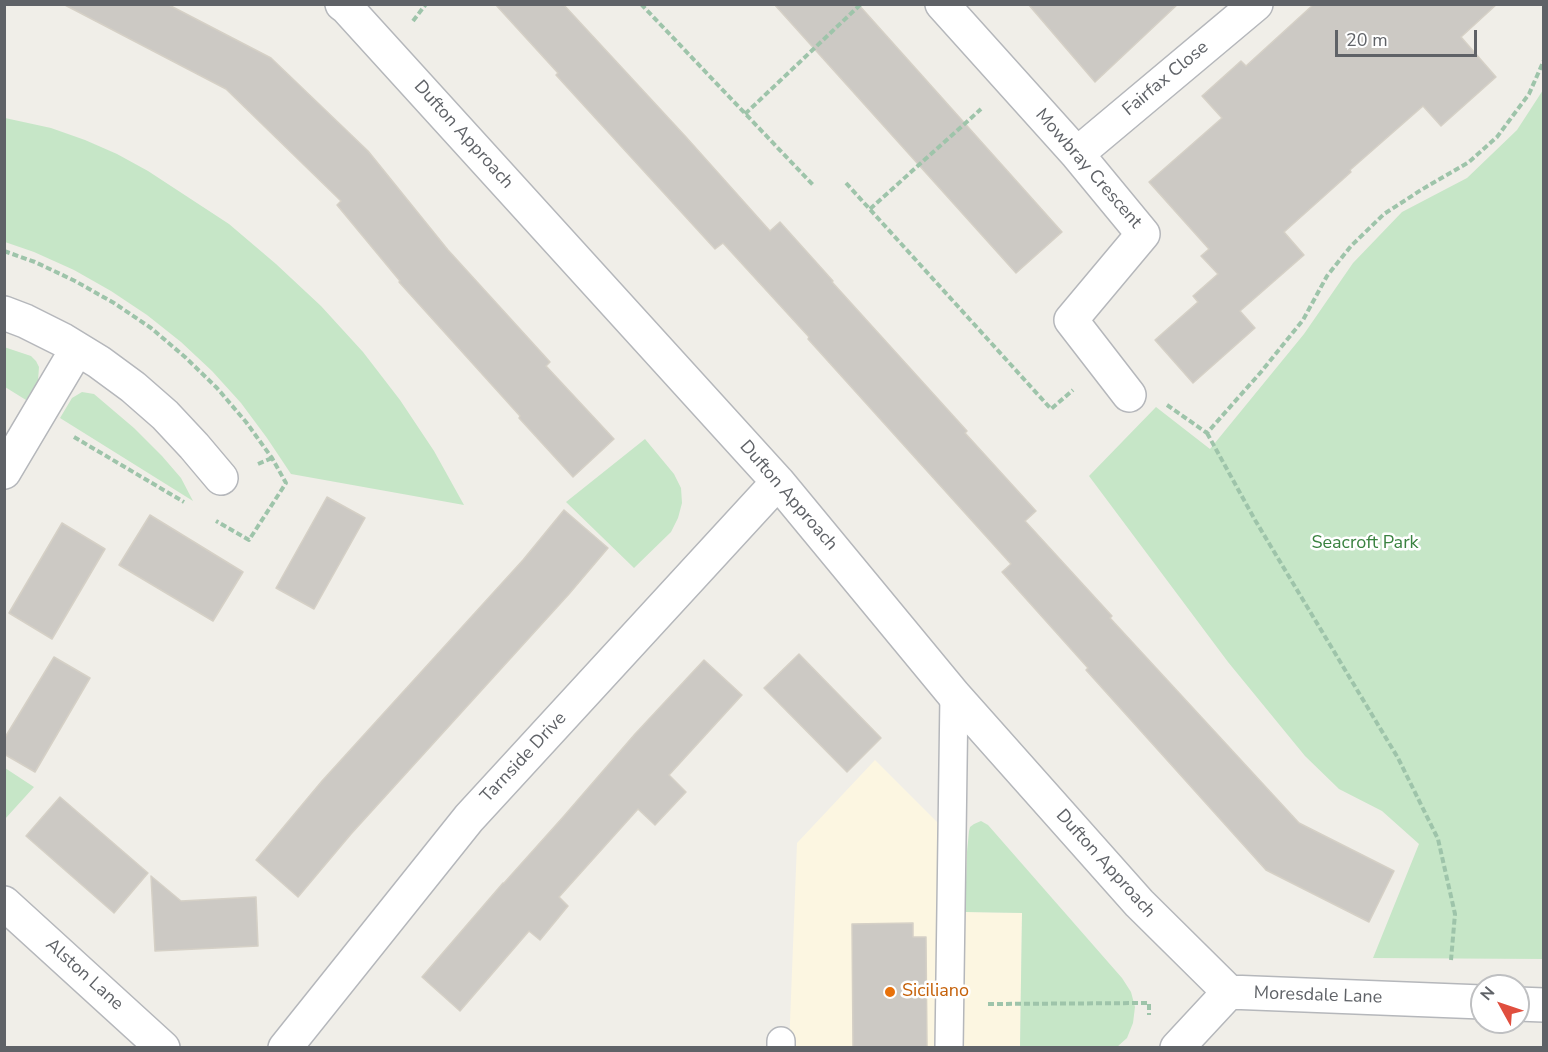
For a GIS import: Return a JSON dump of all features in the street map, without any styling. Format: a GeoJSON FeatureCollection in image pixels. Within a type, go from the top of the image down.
{"type":"FeatureCollection","features":[{"type":"Feature","properties":{"kind":"street","name":"Dufton Approach"},"geometry":{"type":"LineString","coordinates":[[342,4],[778,482],[954,695],[1139,903],[1228,992]]}},
{"type":"Feature","properties":{"kind":"street","name":"Mowbray Crescent"},"geometry":{"type":"LineString","coordinates":[[942,4],[1077,154],[1143,234],[1071,320],[1129,395]]}},
{"type":"Feature","properties":{"kind":"street","name":"Fairfax Close"},"geometry":{"type":"LineString","coordinates":[[1077,154],[1256,4]]}},
{"type":"Feature","properties":{"kind":"street"},"geometry":{"type":"LineString","coordinates":[[4,313],[25,321],[77,349],[133,387],[165,415],[221,478]]}},
{"type":"Feature","properties":{"kind":"street"},"geometry":{"type":"LineString","coordinates":[[4,472],[77,349]]}},
{"type":"Feature","properties":{"kind":"street","name":"Tarnside Drive"},"geometry":{"type":"LineString","coordinates":[[285,1047],[469,818],[778,482]]}},
{"type":"Feature","properties":{"kind":"street","name":"Alston Lane"},"geometry":{"type":"LineString","coordinates":[[4,903],[163,1047]]}},
{"type":"Feature","properties":{"kind":"street","name":"Moresdale Lane"},"geometry":{"type":"LineString","coordinates":[[1177,1047],[1228,992],[1470,1002]]}},
{"type":"Feature","properties":{"kind":"lane"},"geometry":{"type":"LineString","coordinates":[[949,1047],[954,695]]}},
{"type":"Feature","properties":{"kind":"path"},"geometry":{"type":"LineString","coordinates":[[641,4],[814,186]]}},
{"type":"Feature","properties":{"kind":"path"},"geometry":{"type":"LineString","coordinates":[[745,114],[861,4]]}},
{"type":"Feature","properties":{"kind":"path"},"geometry":{"type":"LineString","coordinates":[[1207,433],[1303,320],[1327,276],[1351,246],[1384,213],[1469,162],[1497,137],[1529,93],[1544,60]]}},
{"type":"Feature","properties":{"kind":"path"},"geometry":{"type":"LineString","coordinates":[[870,209],[1012,82]]}},
{"type":"Feature","properties":{"kind":"path"},"geometry":{"type":"LineString","coordinates":[[846,183],[1051,410],[1104,363]]}},
{"type":"Feature","properties":{"kind":"path"},"geometry":{"type":"LineString","coordinates":[[1129,395],[1162,402],[1207,433],[1256,520],[1398,758],[1438,839],[1455,914],[1447,1001]]}},
{"type":"Feature","properties":{"kind":"path"},"geometry":{"type":"LineString","coordinates":[[950,1005],[1149,1003],[1149,1020],[1177,1047]]}},
{"type":"Feature","properties":{"kind":"shaded area"},"geometry":{"type":"Polygon","coordinates":[[[875,760],[967,852],[965,912],[1022,913],[1020,1047],[789,1048],[797,843],[875,760]]]}},
{"type":"Feature","properties":{"kind":"green space","name":"Seacroft Park"},"geometry":{"type":"Polygon","coordinates":[[[1543,90],[1543,959],[1373,958],[1419,844],[1382,811],[1339,789],[1305,756],[1228,662],[1089,476],[1156,407],[1210,449],[1304,334],[1353,263],[1402,212],[1467,178],[1517,130],[1543,90]]]}},
{"type":"Feature","properties":{"kind":"green space"},"geometry":{"type":"Polygon","coordinates":[[[5,118],[51,128],[117,154],[148,171],[229,224],[321,306],[363,352],[400,400],[434,451],[464,505],[291,474],[241,403],[181,342],[147,315],[111,291],[74,270],[5,242],[5,118]]]}},
{"type":"Feature","properties":{"kind":"green space"},"geometry":{"type":"Polygon","coordinates":[[[4,347],[31,356],[39,367],[38,381],[26,400],[5,387],[4,347]]]}},
{"type":"Feature","properties":{"kind":"green space"},"geometry":{"type":"Polygon","coordinates":[[[82,392],[94,394],[134,428],[181,478],[193,501],[60,418],[72,398],[82,392]]]}},
{"type":"Feature","properties":{"kind":"green space"},"geometry":{"type":"Polygon","coordinates":[[[645,439],[674,474],[681,488],[682,503],[671,532],[634,568],[566,502],[645,439]]]}},
{"type":"Feature","properties":{"kind":"green space"},"geometry":{"type":"Polygon","coordinates":[[[5,768],[34,787],[4,819],[5,768]]]}},
{"type":"Feature","properties":{"kind":"green space"},"geometry":{"type":"Polygon","coordinates":[[[981,821],[988,825],[1122,978],[1131,992],[1135,1007],[1133,1023],[1127,1038],[1117,1047],[1020,1047],[1022,913],[965,912],[969,831],[970,827],[981,821]]]}},
{"type":"Feature","properties":{"kind":"building"},"geometry":{"type":"Polygon","coordinates":[[[63,4],[167,4],[271,58],[368,151],[448,250],[550,362],[546,366],[614,439],[573,477],[399,282],[337,205],[341,201],[226,89],[63,4]]]}},
{"type":"Feature","properties":{"kind":"building"},"geometry":{"type":"Polygon","coordinates":[[[495,4],[563,4],[770,231],[780,222],[1036,511],[1025,521],[1112,616],[1110,618],[1299,823],[1394,871],[1369,922],[1266,870],[1086,670],[1088,668],[1002,572],[1011,564],[808,339],[809,337],[723,243],[715,249],[556,75],[558,73],[495,4]]]}},
{"type":"Feature","properties":{"kind":"building"},"geometry":{"type":"Polygon","coordinates":[[[774,4],[858,4],[1062,232],[1016,273],[774,4]]]}},
{"type":"Feature","properties":{"kind":"building"},"geometry":{"type":"Polygon","coordinates":[[[1028,4],[1178,4],[1095,82],[1028,4]]]}},
{"type":"Feature","properties":{"kind":"building"},"geometry":{"type":"Polygon","coordinates":[[[1314,4],[1497,4],[1461,37],[1496,77],[1441,126],[1423,106],[1284,232],[1304,255],[1240,311],[1255,328],[1193,383],[1155,340],[1198,302],[1193,296],[1218,274],[1201,256],[1209,249],[1149,182],[1222,118],[1202,96],[1241,61],[1246,66],[1314,4]]]}},
{"type":"Feature","properties":{"kind":"building"},"geometry":{"type":"Polygon","coordinates":[[[327,497],[365,518],[314,609],[276,588],[327,497]]]}},
{"type":"Feature","properties":{"kind":"building"},"geometry":{"type":"Polygon","coordinates":[[[564,510],[608,548],[351,834],[298,897],[256,860],[322,781],[523,560],[564,510]]]}},
{"type":"Feature","properties":{"kind":"building"},"geometry":{"type":"Polygon","coordinates":[[[150,515],[243,572],[213,621],[119,565],[150,515]]]}},
{"type":"Feature","properties":{"kind":"building"},"geometry":{"type":"Polygon","coordinates":[[[62,523],[105,549],[52,639],[9,613],[62,523]]]}},
{"type":"Feature","properties":{"kind":"building"},"geometry":{"type":"Polygon","coordinates":[[[799,654],[881,738],[847,772],[764,688],[799,654]]]}},
{"type":"Feature","properties":{"kind":"building"},"geometry":{"type":"Polygon","coordinates":[[[54,657],[90,678],[35,772],[4,754],[4,739],[54,657]]]}},
{"type":"Feature","properties":{"kind":"building"},"geometry":{"type":"Polygon","coordinates":[[[704,660],[742,695],[669,775],[686,792],[655,825],[638,809],[559,897],[568,906],[540,940],[529,931],[460,1011],[422,977],[635,734],[704,660]]]}},
{"type":"Feature","properties":{"kind":"building"},"geometry":{"type":"Polygon","coordinates":[[[60,797],[148,873],[114,913],[26,836],[60,797]]]}},
{"type":"Feature","properties":{"kind":"building"},"geometry":{"type":"Polygon","coordinates":[[[151,876],[181,901],[256,897],[258,946],[155,951],[151,876]]]}},
{"type":"Feature","properties":{"kind":"building","name":"Siciliano"},"geometry":{"type":"Polygon","coordinates":[[[913,923],[913,937],[926,937],[927,1047],[853,1047],[852,924],[913,923]]]}},
{"type":"Feature","properties":{"kind":"place","name":"Siciliano"},"geometry":{"type":"Point","coordinates":[890,992]}}]}
